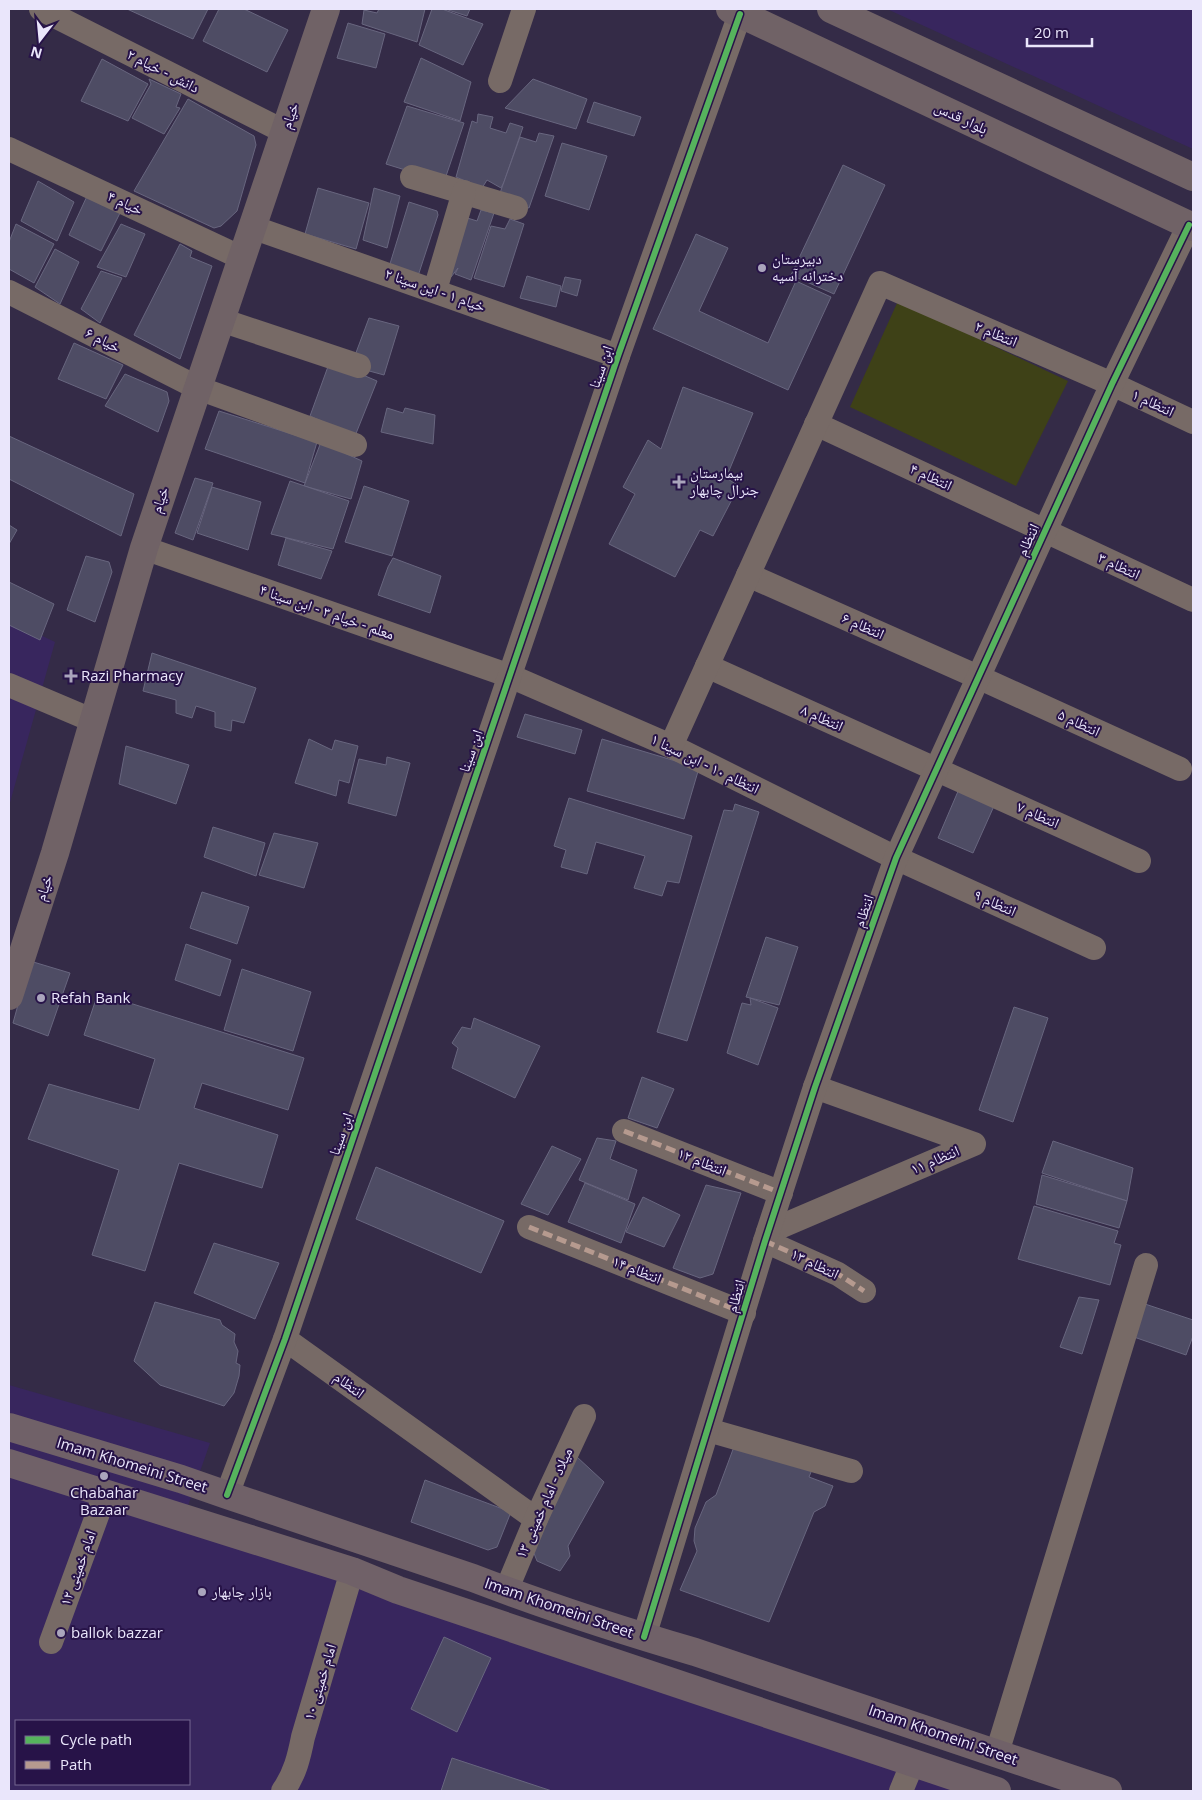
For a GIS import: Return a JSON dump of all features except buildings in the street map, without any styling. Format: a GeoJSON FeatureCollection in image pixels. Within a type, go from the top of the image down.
{"type":"FeatureCollection","features":[{"type":"Feature","properties":{"kind":"main road","name":"Imam Khomeini Street"},"geometry":{"type":"LineString","coordinates":[[9,1428],[181,1478],[644,1637],[696,1652],[1108,1791]]}},
{"type":"Feature","properties":{"kind":"main road"},"geometry":{"type":"LineString","coordinates":[[9,1463],[352,1571],[398,1590],[997,1791]]}},
{"type":"Feature","properties":{"kind":"main road"},"geometry":{"type":"LineString","coordinates":[[462,1610],[473,1578]]}},
{"type":"Feature","properties":{"kind":"main road"},"geometry":{"type":"LineString","coordinates":[[913,1762],[924,1729]]}},
{"type":"Feature","properties":{"kind":"street","name":"دانش - خیام ۲"},"geometry":{"type":"LineString","coordinates":[[41,9],[284,132]]}},
{"type":"Feature","properties":{"kind":"street","name":"خیام"},"geometry":{"type":"LineString","coordinates":[[9,996],[55,853],[144,548],[326,9]]}},
{"type":"Feature","properties":{"kind":"street"},"geometry":{"type":"LineString","coordinates":[[500,81],[524,9]]}},
{"type":"Feature","properties":{"kind":"street"},"geometry":{"type":"LineString","coordinates":[[831,9],[1193,177]]}},
{"type":"Feature","properties":{"kind":"street","name":"بلوار قدس"},"geometry":{"type":"LineString","coordinates":[[735,11],[1191,226]]}},
{"type":"Feature","properties":{"kind":"street","name":"ابن سینا"},"geometry":{"type":"LineString","coordinates":[[226,1495],[285,1339],[735,11]]}},
{"type":"Feature","properties":{"kind":"street","name":"خیام ۴"},"geometry":{"type":"LineString","coordinates":[[9,149],[242,258]]}},
{"type":"Feature","properties":{"kind":"street"},"geometry":{"type":"LineString","coordinates":[[412,177],[516,208]]}},
{"type":"Feature","properties":{"kind":"street"},"geometry":{"type":"LineString","coordinates":[[435,290],[464,192]]}},
{"type":"Feature","properties":{"kind":"street","name":"انتظام"},"geometry":{"type":"LineString","coordinates":[[644,1637],[767,1236],[815,1088],[896,858],[1112,384],[1191,226]]}},
{"type":"Feature","properties":{"kind":"street","name":"خیام ۱ - این سینا ۲"},"geometry":{"type":"LineString","coordinates":[[252,227],[618,356]]}},
{"type":"Feature","properties":{"kind":"street","name":"انتظام ۲"},"geometry":{"type":"LineString","coordinates":[[816,424],[880,284],[1112,384]]}},
{"type":"Feature","properties":{"kind":"street","name":"خیام ۶"},"geometry":{"type":"LineString","coordinates":[[9,292],[198,388],[355,445]]}},
{"type":"Feature","properties":{"kind":"street"},"geometry":{"type":"LineString","coordinates":[[221,320],[359,366]]}},
{"type":"Feature","properties":{"kind":"street","name":"انتظام ۱"},"geometry":{"type":"LineString","coordinates":[[1112,384],[1193,422]]}},
{"type":"Feature","properties":{"kind":"street"},"geometry":{"type":"LineString","coordinates":[[671,746],[816,424]]}},
{"type":"Feature","properties":{"kind":"street","name":"انتظام ۴"},"geometry":{"type":"LineString","coordinates":[[816,424],[1046,532]]}},
{"type":"Feature","properties":{"kind":"street","name":"انتظام ۳"},"geometry":{"type":"LineString","coordinates":[[1046,532],[1193,600]]}},
{"type":"Feature","properties":{"kind":"street","name":"معلم - خیام ۳ - ابن سینا ۴"},"geometry":{"type":"LineString","coordinates":[[144,548],[510,676]]}},
{"type":"Feature","properties":{"kind":"street","name":"انتظام ۶"},"geometry":{"type":"LineString","coordinates":[[748,575],[978,677]]}},
{"type":"Feature","properties":{"kind":"street","name":"انتظام ۸"},"geometry":{"type":"LineString","coordinates":[[707,666],[937,770]]}},
{"type":"Feature","properties":{"kind":"street","name":"انتظام ۱۰ - ابن سینا ۱"},"geometry":{"type":"LineString","coordinates":[[510,676],[671,746],[896,858]]}},
{"type":"Feature","properties":{"kind":"street","name":"انتظام ۵"},"geometry":{"type":"LineString","coordinates":[[978,677],[1180,769]]}},
{"type":"Feature","properties":{"kind":"street"},"geometry":{"type":"LineString","coordinates":[[9,685],[94,721]]}},
{"type":"Feature","properties":{"kind":"street","name":"انتظام ۷"},"geometry":{"type":"LineString","coordinates":[[937,770],[1139,861]]}},
{"type":"Feature","properties":{"kind":"street","name":"انتظام ۹"},"geometry":{"type":"LineString","coordinates":[[896,858],[1094,948]]}},
{"type":"Feature","properties":{"kind":"street","name":"انتظام ۱۱"},"geometry":{"type":"LineString","coordinates":[[767,1236],[974,1144],[815,1088]]}},
{"type":"Feature","properties":{"kind":"street","name":"انتظام ۱۲"},"geometry":{"type":"LineString","coordinates":[[624,1131],[781,1193]]}},
{"type":"Feature","properties":{"kind":"street","name":"انتظام ۱۴"},"geometry":{"type":"LineString","coordinates":[[529,1226],[744,1313]]}},
{"type":"Feature","properties":{"kind":"street","name":"انتظام ۱۳"},"geometry":{"type":"LineString","coordinates":[[767,1236],[864,1290]]}},
{"type":"Feature","properties":{"kind":"street"},"geometry":{"type":"LineString","coordinates":[[997,1754],[1146,1265]]}},
{"type":"Feature","properties":{"kind":"street","name":"انتظام"},"geometry":{"type":"LineString","coordinates":[[285,1339],[536,1519]]}},
{"type":"Feature","properties":{"kind":"street","name":"میلاد - امام خمینی ۱۳"},"geometry":{"type":"LineString","coordinates":[[506,1590],[536,1519],[584,1416]]}},
{"type":"Feature","properties":{"kind":"street"},"geometry":{"type":"LineString","coordinates":[[708,1430],[851,1471]]}},
{"type":"Feature","properties":{"kind":"street","name":"امام خمینی ۱۲"},"geometry":{"type":"LineString","coordinates":[[51,1642],[105,1494]]}},
{"type":"Feature","properties":{"kind":"street","name":"امام خمینی ۱۰"},"geometry":{"type":"LineString","coordinates":[[283,1791],[292,1779],[298,1762],[303,1736],[352,1571]]}},
{"type":"Feature","properties":{"kind":"street"},"geometry":{"type":"LineString","coordinates":[[901,1791],[913,1762]]}},
{"type":"Feature","properties":{"kind":"shaded area"},"geometry":{"type":"Polygon","coordinates":[[[887,9],[1193,9],[1193,149],[887,9]]]}},
{"type":"Feature","properties":{"kind":"shaded area"},"geometry":{"type":"Polygon","coordinates":[[[9,620],[55,642],[9,806],[9,620]]]}},
{"type":"Feature","properties":{"kind":"shaded area","name":"بازار چابهار"},"geometry":{"type":"Polygon","coordinates":[[[9,1385],[210,1443],[183,1520],[992,1791],[9,1791],[9,1385]]]}},
{"type":"Feature","properties":{"kind":"green space"},"geometry":{"type":"Polygon","coordinates":[[[898,301],[1068,381],[1016,486],[850,407],[898,301]]]}},
{"type":"Feature","properties":{"kind":"marked path"},"geometry":{"type":"LineString","coordinates":[[624,1131],[781,1193]]}},
{"type":"Feature","properties":{"kind":"marked path"},"geometry":{"type":"LineString","coordinates":[[529,1227],[744,1313]]}},
{"type":"Feature","properties":{"kind":"marked path"},"geometry":{"type":"LineString","coordinates":[[765,1241],[838,1274],[864,1291]]}},
{"type":"Feature","properties":{"kind":"cycle path"},"geometry":{"type":"LineString","coordinates":[[227,1495],[285,1339],[618,356],[740,14]]}},
{"type":"Feature","properties":{"kind":"cycle path"},"geometry":{"type":"LineString","coordinates":[[644,1637],[765,1241],[815,1087],[896,858],[1112,384],[1189,225]]}},
{"type":"Feature","properties":{"kind":"place","name":"دبیرستان دخترانه آسیه"},"geometry":{"type":"Point","coordinates":[762,268]}},
{"type":"Feature","properties":{"kind":"place","name":"بیمارستان جنرال چابهار"},"geometry":{"type":"Point","coordinates":[679,482]}},
{"type":"Feature","properties":{"kind":"place","name":"Razi Pharmacy"},"geometry":{"type":"Point","coordinates":[71,676]}},
{"type":"Feature","properties":{"kind":"place","name":"Refah Bank"},"geometry":{"type":"Point","coordinates":[41,998]}},
{"type":"Feature","properties":{"kind":"place","name":"Chabahar Bazaar"},"geometry":{"type":"Point","coordinates":[104,1476]}},
{"type":"Feature","properties":{"kind":"place","name":"بازار چابهار"},"geometry":{"type":"Point","coordinates":[202,1592]}},
{"type":"Feature","properties":{"kind":"place","name":"ballok bazzar"},"geometry":{"type":"Point","coordinates":[61,1633]}}]}
